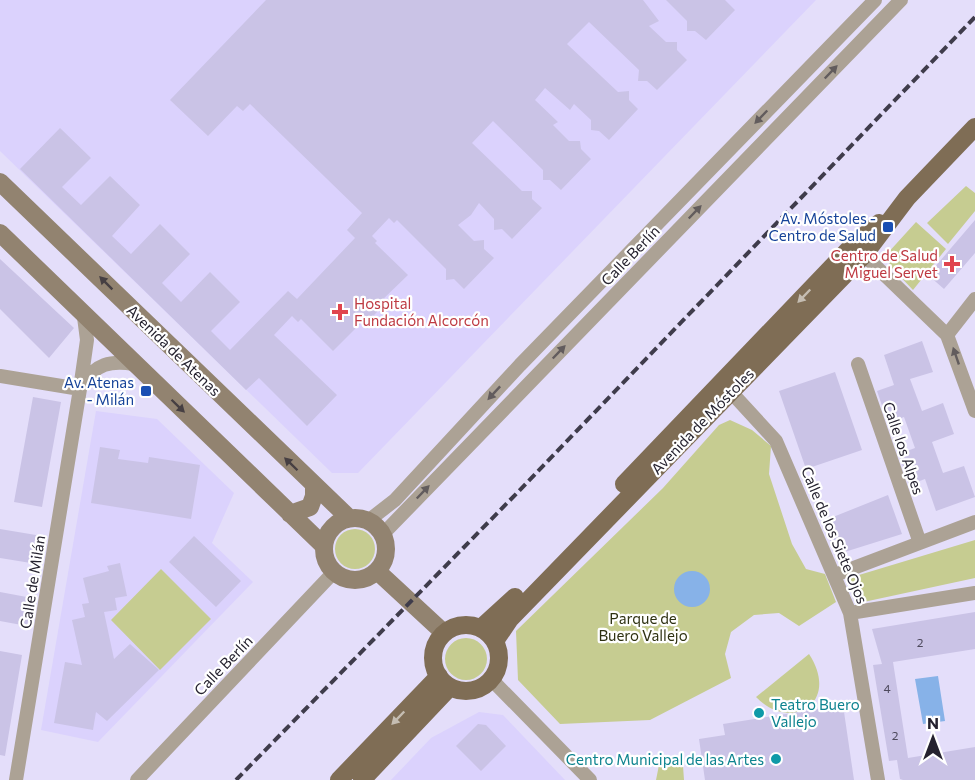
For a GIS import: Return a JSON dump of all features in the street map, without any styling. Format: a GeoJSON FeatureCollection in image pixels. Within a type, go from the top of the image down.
{"type":"FeatureCollection","features":[{"type":"Feature","properties":{"kind":"main road","name":"Avenida de Móstoles"},"geometry":{"type":"LineString","coordinates":[[481,628],[502,611],[852,246],[907,198],[975,127]]}},
{"type":"Feature","properties":{"kind":"main road","name":"Avenida de Móstoles"},"geometry":{"type":"LineString","coordinates":[[495,641],[510,619],[864,255],[907,198]]}},
{"type":"Feature","properties":{"kind":"main road"},"geometry":{"type":"LineString","coordinates":[[461,625],[481,628],[495,641],[499,660],[491,679],[472,690],[444,681],[433,658],[438,640],[444,633],[461,625]]}},
{"type":"Feature","properties":{"kind":"main road"},"geometry":{"type":"LineString","coordinates":[[339,780],[444,681]]}},
{"type":"Feature","properties":{"kind":"main road"},"geometry":{"type":"LineString","coordinates":[[362,780],[444,681]]}},
{"type":"Feature","properties":{"kind":"street","name":"Calle Berlín"},"geometry":{"type":"LineString","coordinates":[[368,520],[395,500],[520,365],[875,0]]}},
{"type":"Feature","properties":{"kind":"street","name":"Calle Berlín"},"geometry":{"type":"LineString","coordinates":[[382,534],[901,0]]}},
{"type":"Feature","properties":{"kind":"street","name":"Avenida de Atenas"},"geometry":{"type":"LineString","coordinates":[[0,182],[349,518]]}},
{"type":"Feature","properties":{"kind":"street"},"geometry":{"type":"LineString","coordinates":[[0,233],[324,546]]}},
{"type":"Feature","properties":{"kind":"street"},"geometry":{"type":"LineString","coordinates":[[864,255],[947,335],[975,411]]}},
{"type":"Feature","properties":{"kind":"street"},"geometry":{"type":"LineString","coordinates":[[947,335],[975,298]]}},
{"type":"Feature","properties":{"kind":"street","name":"Calle de Milán"},"geometry":{"type":"LineString","coordinates":[[16,780],[80,389],[87,340],[84,316]]}},
{"type":"Feature","properties":{"kind":"street"},"geometry":{"type":"LineString","coordinates":[[0,376],[80,389],[92,371],[102,364],[112,361],[134,363]]}},
{"type":"Feature","properties":{"kind":"street","name":"Calle los Alpes"},"geometry":{"type":"LineString","coordinates":[[858,363],[920,543]]}},
{"type":"Feature","properties":{"kind":"street","name":"Calle de los Siete Ojos"},"geometry":{"type":"LineString","coordinates":[[730,392],[776,441],[850,613],[878,780]]}},
{"type":"Feature","properties":{"kind":"street"},"geometry":{"type":"LineString","coordinates":[[290,514],[310,507],[314,496],[314,486]]}},
{"type":"Feature","properties":{"kind":"street"},"geometry":{"type":"LineString","coordinates":[[349,518],[368,520],[382,534],[386,554],[377,571],[359,580],[349,580],[333,573],[327,562],[324,546],[332,528],[349,518]]}},
{"type":"Feature","properties":{"kind":"street"},"geometry":{"type":"LineString","coordinates":[[835,575],[975,522]]}},
{"type":"Feature","properties":{"kind":"street"},"geometry":{"type":"LineString","coordinates":[[377,571],[444,633]]}},
{"type":"Feature","properties":{"kind":"street","name":"Calle Berlín"},"geometry":{"type":"LineString","coordinates":[[136,780],[333,573]]}},
{"type":"Feature","properties":{"kind":"street"},"geometry":{"type":"LineString","coordinates":[[850,613],[975,593]]}},
{"type":"Feature","properties":{"kind":"street"},"geometry":{"type":"LineString","coordinates":[[491,679],[590,780]]}},
{"type":"Feature","properties":{"kind":"shaded area","name":"Hospital Fundación Alcorcón"},"geometry":{"type":"Polygon","coordinates":[[[0,0],[816,0],[358,473],[332,473],[0,151],[0,0]]]}},
{"type":"Feature","properties":{"kind":"shaded area"},"geometry":{"type":"Polygon","coordinates":[[[96,411],[157,419],[234,493],[212,543],[253,582],[98,742],[41,730],[96,411]]]}},
{"type":"Feature","properties":{"kind":"shaded area"},"geometry":{"type":"Polygon","coordinates":[[[479,712],[503,715],[565,780],[391,780],[431,738],[479,712]]]}},
{"type":"Feature","properties":{"kind":"green space"},"geometry":{"type":"Polygon","coordinates":[[[966,186],[975,193],[975,211],[948,244],[927,223],[966,186]]]}},
{"type":"Feature","properties":{"kind":"green space"},"geometry":{"type":"Polygon","coordinates":[[[916,222],[946,249],[913,290],[891,267],[886,255],[916,222]]]}},
{"type":"Feature","properties":{"kind":"green space","name":"Parque de Buero Vallejo"},"geometry":{"type":"Polygon","coordinates":[[[730,420],[752,430],[771,446],[769,474],[792,544],[806,569],[825,574],[836,602],[799,626],[779,613],[754,615],[731,632],[725,654],[731,678],[650,720],[560,724],[518,680],[516,631],[663,488],[719,425],[730,420]]]}},
{"type":"Feature","properties":{"kind":"green space"},"geometry":{"type":"Polygon","coordinates":[[[355,529],[363,530],[369,535],[374,541],[374,557],[369,563],[363,568],[355,569],[347,568],[341,563],[336,557],[335,549],[336,541],[341,535],[347,530],[355,529]]]}},
{"type":"Feature","properties":{"kind":"green space"},"geometry":{"type":"Polygon","coordinates":[[[975,540],[975,578],[859,603],[849,578],[975,540]]]}},
{"type":"Feature","properties":{"kind":"green space"},"geometry":{"type":"Polygon","coordinates":[[[161,569],[211,619],[160,670],[111,620],[161,569]]]}},
{"type":"Feature","properties":{"kind":"green space"},"geometry":{"type":"Polygon","coordinates":[[[466,638],[474,639],[481,644],[486,651],[486,667],[481,674],[474,679],[466,680],[458,679],[451,674],[446,667],[445,659],[446,651],[451,644],[458,639],[466,638]]]}},
{"type":"Feature","properties":{"kind":"green space"},"geometry":{"type":"Polygon","coordinates":[[[809,654],[817,671],[819,686],[816,699],[808,707],[797,712],[784,712],[770,707],[756,697],[809,654]]]}},
{"type":"Feature","properties":{"kind":"green space"},"geometry":{"type":"Polygon","coordinates":[[[671,760],[683,766],[684,780],[656,780],[659,765],[671,760]]]}},
{"type":"Feature","properties":{"kind":"water"},"geometry":{"type":"Polygon","coordinates":[[[692,571],[705,576],[710,589],[705,602],[692,607],[679,602],[674,589],[679,576],[692,571]]]}},
{"type":"Feature","properties":{"kind":"water"},"geometry":{"type":"Polygon","coordinates":[[[938,676],[945,721],[923,724],[915,679],[938,676]]]}},
{"type":"Feature","properties":{"kind":"building"},"geometry":{"type":"Polygon","coordinates":[[[266,0],[643,0],[659,21],[649,26],[666,42],[677,42],[677,50],[687,60],[657,90],[647,81],[638,81],[639,70],[589,22],[567,44],[618,92],[629,91],[629,100],[638,109],[609,140],[599,131],[591,130],[591,120],[574,104],[570,110],[545,88],[535,100],[558,122],[553,125],[569,141],[580,141],[581,149],[591,159],[561,190],[550,180],[543,180],[543,170],[493,121],[472,143],[522,191],[532,191],[532,199],[542,208],[512,239],[502,229],[494,230],[494,219],[479,203],[471,215],[458,225],[474,241],[484,240],[484,249],[494,258],[464,289],[454,279],[446,280],[446,269],[397,220],[394,223],[389,218],[372,236],[377,241],[375,243],[408,275],[378,304],[377,312],[371,318],[363,321],[333,351],[301,319],[298,322],[292,316],[274,335],[337,395],[307,426],[259,378],[246,390],[20,169],[60,128],[91,158],[62,187],[81,205],[110,176],[140,205],[112,236],[131,254],[160,224],[190,254],[162,283],[181,302],[210,272],[240,302],[211,331],[230,350],[288,291],[297,299],[355,238],[347,230],[362,213],[250,104],[243,111],[237,106],[208,136],[170,100],[266,0]]]}},
{"type":"Feature","properties":{"kind":"building"},"geometry":{"type":"Polygon","coordinates":[[[666,0],[725,0],[735,10],[706,40],[695,31],[687,31],[687,21],[666,0]]]}},
{"type":"Feature","properties":{"kind":"building","name":"Centro de Salud Miguel Servet"},"geometry":{"type":"Polygon","coordinates":[[[975,220],[975,253],[944,289],[928,275],[975,220]]]}},
{"type":"Feature","properties":{"kind":"building"},"geometry":{"type":"Polygon","coordinates":[[[0,259],[74,328],[49,358],[0,309],[0,259]]]}},
{"type":"Feature","properties":{"kind":"building"},"geometry":{"type":"Polygon","coordinates":[[[922,341],[933,372],[910,379],[922,411],[943,403],[954,434],[932,442],[943,473],[964,466],[975,497],[936,511],[925,479],[909,485],[899,454],[915,448],[904,417],[888,423],[877,391],[894,385],[884,355],[922,341]]]}},
{"type":"Feature","properties":{"kind":"building"},"geometry":{"type":"Polygon","coordinates":[[[835,372],[862,450],[806,469],[779,391],[835,372]]]}},
{"type":"Feature","properties":{"kind":"building"},"geometry":{"type":"Polygon","coordinates":[[[33,397],[61,402],[42,507],[14,502],[33,397]]]}},
{"type":"Feature","properties":{"kind":"building"},"geometry":{"type":"Polygon","coordinates":[[[100,447],[120,450],[118,459],[148,463],[149,457],[200,465],[191,519],[91,503],[100,447]]]}},
{"type":"Feature","properties":{"kind":"building"},"geometry":{"type":"Polygon","coordinates":[[[888,495],[902,534],[835,555],[823,521],[888,495]]]}},
{"type":"Feature","properties":{"kind":"building"},"geometry":{"type":"Polygon","coordinates":[[[0,529],[42,536],[37,564],[0,558],[0,529]]]}},
{"type":"Feature","properties":{"kind":"building"},"geometry":{"type":"Polygon","coordinates":[[[194,536],[241,581],[216,607],[169,562],[194,536]]]}},
{"type":"Feature","properties":{"kind":"building"},"geometry":{"type":"Polygon","coordinates":[[[120,563],[127,596],[115,598],[117,610],[104,612],[114,659],[130,644],[159,670],[107,721],[96,712],[93,730],[54,723],[65,662],[82,665],[72,620],[85,617],[82,604],[89,603],[83,578],[109,571],[107,566],[120,563]]]}},
{"type":"Feature","properties":{"kind":"building"},"geometry":{"type":"Polygon","coordinates":[[[0,592],[32,598],[27,626],[0,621],[0,592]]]}},
{"type":"Feature","properties":{"kind":"building"},"geometry":{"type":"Polygon","coordinates":[[[975,612],[975,649],[893,662],[908,758],[975,747],[975,780],[900,779],[897,760],[889,761],[873,665],[882,664],[872,629],[975,612]]]}},
{"type":"Feature","properties":{"kind":"building"},"geometry":{"type":"Polygon","coordinates":[[[0,651],[22,655],[5,756],[0,755],[0,651]]]}},
{"type":"Feature","properties":{"kind":"building","name":"Centro Municipal de las Artes"},"geometry":{"type":"Polygon","coordinates":[[[843,705],[854,780],[705,780],[699,739],[725,735],[723,724],[843,705]]]}},
{"type":"Feature","properties":{"kind":"building"},"geometry":{"type":"Polygon","coordinates":[[[478,724],[486,725],[506,746],[481,771],[456,746],[478,724]]]}},
{"type":"Feature","properties":{"kind":"railway"},"geometry":{"type":"LineString","coordinates":[[236,780],[517,493],[975,17]]}},
{"type":"Feature","properties":{"kind":"place","name":"Av. Móstoles - Centro de Salud"},"geometry":{"type":"Point","coordinates":[888,227]}},
{"type":"Feature","properties":{"kind":"place","name":"Centro de Salud Miguel Servet"},"geometry":{"type":"Point","coordinates":[952,264]}},
{"type":"Feature","properties":{"kind":"place","name":"Hospital Fundación Alcorcón"},"geometry":{"type":"Point","coordinates":[340,312]}},
{"type":"Feature","properties":{"kind":"place","name":"Av. Atenas - Milán"},"geometry":{"type":"Point","coordinates":[146,391]}},
{"type":"Feature","properties":{"kind":"place","name":"Teatro Buero Vallejo"},"geometry":{"type":"Point","coordinates":[759,713]}},
{"type":"Feature","properties":{"kind":"place","name":"Centro Municipal de las Artes"},"geometry":{"type":"Point","coordinates":[776,759]}}]}
